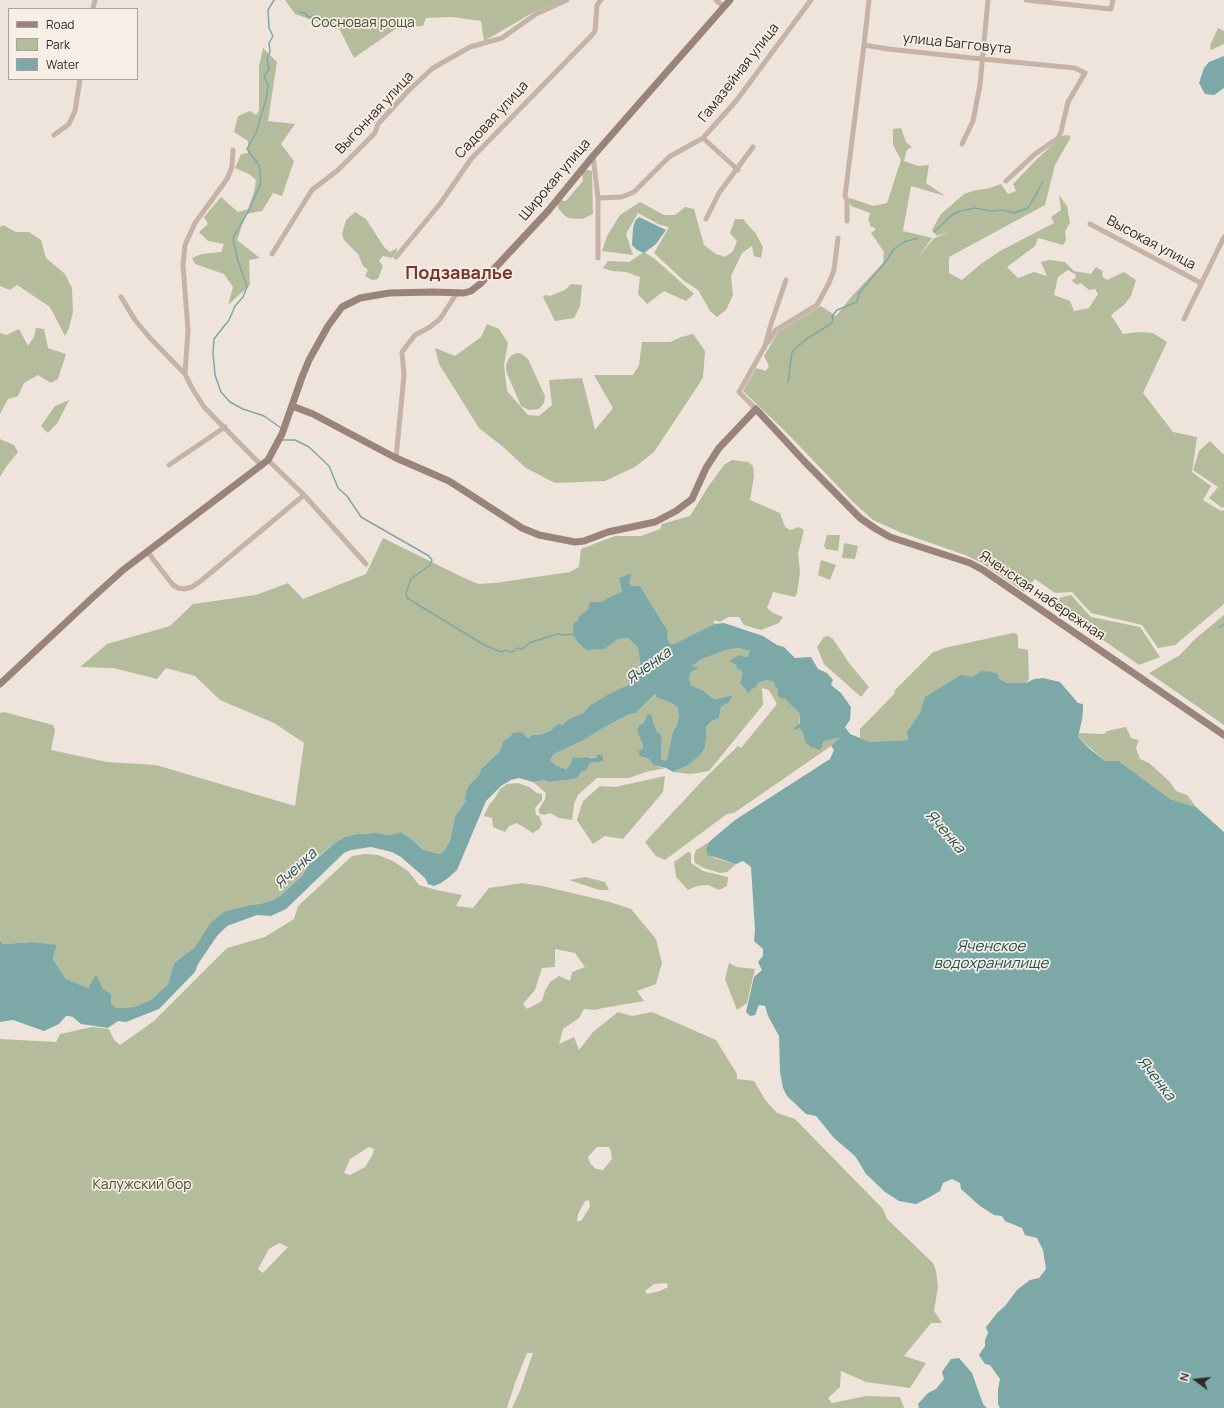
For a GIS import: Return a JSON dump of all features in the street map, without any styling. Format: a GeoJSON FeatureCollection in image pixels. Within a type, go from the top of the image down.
{"type":"FeatureCollection","features":[{"type":"Feature","properties":{"kind":"street","name":"Выгонная улица"},"geometry":{"type":"LineString","coordinates":[[272,254],[312,190],[338,170],[375,133],[378,124],[409,90],[433,68],[470,47],[502,38],[536,14],[567,0]]}},
{"type":"Feature","properties":{"kind":"street","name":"Садовая улица"},"geometry":{"type":"LineString","coordinates":[[396,257],[440,204],[471,159],[592,35],[595,31],[600,0]]}},
{"type":"Feature","properties":{"kind":"street"},"geometry":{"type":"LineString","coordinates":[[716,0],[724,7]]}},
{"type":"Feature","properties":{"kind":"street","name":"Широкая улица"},"geometry":{"type":"LineString","coordinates":[[292,406],[309,360],[328,326],[342,307],[360,298],[389,293],[457,293],[471,290],[480,284],[548,211],[593,156],[730,0]]}},
{"type":"Feature","properties":{"kind":"street","name":"Гамазейная улица"},"geometry":{"type":"LineString","coordinates":[[598,198],[622,197],[634,192],[669,157],[703,138],[736,102],[811,0]]}},
{"type":"Feature","properties":{"kind":"street"},"geometry":{"type":"LineString","coordinates":[[847,221],[846,196],[868,0]]}},
{"type":"Feature","properties":{"kind":"street"},"geometry":{"type":"LineString","coordinates":[[962,144],[973,121],[980,85],[988,0]]}},
{"type":"Feature","properties":{"kind":"street"},"geometry":{"type":"LineString","coordinates":[[1026,0],[1111,9],[1113,0]]}},
{"type":"Feature","properties":{"kind":"street","name":"улица Багговута"},"geometry":{"type":"LineString","coordinates":[[864,45],[982,60],[1075,68],[1085,73],[1068,102],[1061,132],[1058,138],[1035,154],[1006,181]]}},
{"type":"Feature","properties":{"kind":"street"},"geometry":{"type":"LineString","coordinates":[[54,135],[69,124],[75,111],[80,80]]}},
{"type":"Feature","properties":{"kind":"street"},"geometry":{"type":"LineString","coordinates":[[703,138],[738,170]]}},
{"type":"Feature","properties":{"kind":"street"},"geometry":{"type":"LineString","coordinates":[[706,219],[719,193],[754,147]]}},
{"type":"Feature","properties":{"kind":"street"},"geometry":{"type":"LineString","coordinates":[[185,374],[188,330],[183,265],[185,245],[195,223],[228,179],[232,167],[233,150]]}},
{"type":"Feature","properties":{"kind":"street"},"geometry":{"type":"LineString","coordinates":[[593,156],[598,198],[598,258]]}},
{"type":"Feature","properties":{"kind":"street","name":"Высокая улица"},"geometry":{"type":"LineString","coordinates":[[1090,224],[1201,283]]}},
{"type":"Feature","properties":{"kind":"street"},"geometry":{"type":"LineString","coordinates":[[1184,319],[1224,237]]}},
{"type":"Feature","properties":{"kind":"street"},"geometry":{"type":"LineString","coordinates":[[765,346],[776,330],[817,304],[829,283],[834,270],[838,238]]}},
{"type":"Feature","properties":{"kind":"street"},"geometry":{"type":"LineString","coordinates":[[765,346],[786,280]]}},
{"type":"Feature","properties":{"kind":"street"},"geometry":{"type":"LineString","coordinates":[[396,458],[404,377],[402,352],[415,335],[430,327],[440,319],[457,293]]}},
{"type":"Feature","properties":{"kind":"street"},"geometry":{"type":"LineString","coordinates":[[121,297],[139,324],[185,374],[204,407],[262,466]]}},
{"type":"Feature","properties":{"kind":"street","name":"Яченская набережная"},"geometry":{"type":"LineString","coordinates":[[765,346],[739,392],[860,518],[890,537],[970,563],[983,570],[1224,735]]}},
{"type":"Feature","properties":{"kind":"street"},"geometry":{"type":"LineString","coordinates":[[0,684],[91,598],[148,551],[262,466],[268,460],[282,434],[292,406],[313,414],[396,458],[450,481],[522,528],[540,535],[567,542],[584,541],[608,532],[655,522],[676,511],[692,499],[706,468],[719,448],[756,409]]}},
{"type":"Feature","properties":{"kind":"street"},"geometry":{"type":"LineString","coordinates":[[170,465],[225,427]]}},
{"type":"Feature","properties":{"kind":"street"},"geometry":{"type":"LineString","coordinates":[[268,460],[304,495],[366,564]]}},
{"type":"Feature","properties":{"kind":"street"},"geometry":{"type":"LineString","coordinates":[[148,551],[173,585],[184,589],[192,587],[304,495]]}},
{"type":"Feature","properties":{"kind":"green space","name":"Сосновая роща"},"geometry":{"type":"Polygon","coordinates":[[[285,0],[562,0],[534,12],[484,41],[481,21],[452,17],[426,18],[423,26],[397,28],[354,58],[340,30],[295,14],[285,0]]]}},
{"type":"Feature","properties":{"kind":"green space"},"geometry":{"type":"Polygon","coordinates":[[[1218,28],[1224,31],[1224,44],[1211,50],[1210,46],[1218,28]]]}},
{"type":"Feature","properties":{"kind":"green space"},"geometry":{"type":"Polygon","coordinates":[[[263,48],[277,62],[268,121],[295,124],[281,144],[294,161],[282,196],[273,193],[262,211],[246,214],[237,240],[260,258],[249,260],[250,285],[228,305],[233,287],[224,274],[195,264],[192,258],[202,254],[221,252],[224,244],[208,241],[199,232],[208,224],[204,217],[221,197],[238,212],[248,209],[254,192],[256,180],[249,174],[235,168],[241,154],[248,153],[248,141],[234,132],[238,116],[250,111],[256,115],[259,111],[259,66],[263,48]]]}},
{"type":"Feature","properties":{"kind":"green space"},"geometry":{"type":"Polygon","coordinates":[[[901,128],[906,142],[912,147],[907,150],[904,161],[918,166],[929,165],[926,183],[945,196],[911,186],[903,231],[932,238],[918,258],[933,239],[949,232],[937,236],[932,230],[941,214],[964,194],[1001,184],[1008,194],[1016,191],[1013,184],[1036,160],[1062,136],[1067,135],[1071,137],[1055,165],[1045,205],[949,257],[949,273],[962,280],[982,263],[1000,251],[1054,223],[1051,217],[1061,210],[1059,195],[1067,206],[1070,223],[1065,231],[1066,240],[1063,245],[1038,238],[1035,246],[1007,267],[1018,278],[1034,272],[1047,276],[1041,262],[1049,260],[1065,262],[1074,271],[1091,274],[1096,267],[1103,271],[1102,276],[1107,280],[1124,272],[1136,280],[1131,296],[1124,305],[1111,315],[1123,334],[1139,332],[1153,333],[1167,342],[1143,393],[1173,432],[1197,437],[1192,472],[1211,486],[1203,500],[1221,511],[1224,510],[1224,604],[1175,645],[1158,648],[1142,625],[1091,613],[1072,592],[1055,593],[1035,579],[1024,592],[982,563],[965,555],[902,533],[873,520],[853,502],[788,434],[743,391],[756,368],[766,371],[769,366],[764,356],[778,332],[821,306],[836,316],[852,296],[883,263],[884,252],[871,233],[875,230],[875,228],[870,226],[870,222],[868,221],[870,213],[851,206],[849,201],[850,198],[873,206],[887,203],[901,160],[893,145],[893,129],[901,128]],[[1068,270],[1058,277],[1054,295],[1070,301],[1074,311],[1089,308],[1098,294],[1095,289],[1089,290],[1081,283],[1077,285],[1071,280],[1075,279],[1076,275],[1068,270]]]}},
{"type":"Feature","properties":{"kind":"green space"},"geometry":{"type":"Polygon","coordinates":[[[584,170],[592,171],[593,214],[582,219],[568,218],[558,208],[559,200],[566,201],[583,181],[582,174],[584,170]]]}},
{"type":"Feature","properties":{"kind":"green space"},"geometry":{"type":"Polygon","coordinates":[[[640,202],[664,215],[675,215],[685,207],[694,209],[704,245],[716,254],[725,257],[733,251],[737,241],[730,233],[735,219],[743,219],[756,234],[763,247],[761,258],[754,256],[752,246],[742,253],[731,276],[733,295],[726,310],[717,317],[710,311],[698,290],[683,280],[654,253],[669,227],[660,225],[638,213],[626,234],[633,255],[602,251],[607,236],[620,215],[640,202]]]}},
{"type":"Feature","properties":{"kind":"green space"},"geometry":{"type":"Polygon","coordinates":[[[355,212],[366,219],[384,247],[390,252],[397,248],[396,253],[392,258],[383,256],[379,261],[383,266],[378,279],[372,280],[365,276],[368,270],[363,266],[358,254],[344,240],[342,234],[346,220],[355,212]]]}},
{"type":"Feature","properties":{"kind":"green space"},"geometry":{"type":"Polygon","coordinates":[[[3,225],[16,232],[29,232],[41,240],[46,258],[65,274],[72,288],[73,312],[69,328],[65,336],[50,307],[17,285],[10,290],[0,286],[0,227],[3,225]]]}},
{"type":"Feature","properties":{"kind":"green space"},"geometry":{"type":"Polygon","coordinates":[[[644,252],[655,259],[694,294],[686,301],[664,291],[647,304],[638,294],[640,277],[626,272],[612,271],[603,268],[608,261],[629,262],[644,252]]]}},
{"type":"Feature","properties":{"kind":"green space"},"geometry":{"type":"Polygon","coordinates":[[[571,284],[582,285],[580,306],[574,318],[555,321],[543,297],[545,295],[550,296],[565,290],[571,284]]]}},
{"type":"Feature","properties":{"kind":"green space"},"geometry":{"type":"Polygon","coordinates":[[[487,324],[499,329],[508,343],[504,365],[507,391],[528,415],[539,416],[552,405],[549,380],[582,378],[595,430],[613,408],[594,375],[633,375],[639,365],[642,342],[670,342],[693,334],[705,351],[703,378],[654,452],[635,467],[605,481],[555,483],[526,468],[479,428],[439,364],[435,348],[455,356],[481,337],[487,324]]]}},
{"type":"Feature","properties":{"kind":"green space"},"geometry":{"type":"Polygon","coordinates":[[[36,328],[44,329],[48,348],[66,354],[58,379],[51,383],[38,375],[24,383],[18,396],[8,399],[0,414],[0,333],[6,335],[19,329],[28,346],[34,337],[36,328]]]}},
{"type":"Feature","properties":{"kind":"green space"},"geometry":{"type":"Polygon","coordinates":[[[517,353],[522,354],[528,359],[545,396],[544,403],[539,409],[529,410],[521,406],[506,371],[506,365],[509,358],[517,353]]]}},
{"type":"Feature","properties":{"kind":"green space"},"geometry":{"type":"Polygon","coordinates":[[[69,400],[58,422],[48,433],[41,426],[55,406],[69,400]]]}},
{"type":"Feature","properties":{"kind":"green space"},"geometry":{"type":"Polygon","coordinates":[[[0,439],[14,445],[18,452],[0,477],[0,439]]]}},
{"type":"Feature","properties":{"kind":"green space"},"geometry":{"type":"Polygon","coordinates":[[[1210,441],[1224,455],[1224,507],[1222,508],[1209,498],[1218,487],[1193,470],[1199,451],[1210,441]]]}},
{"type":"Feature","properties":{"kind":"green space"},"geometry":{"type":"Polygon","coordinates":[[[732,460],[748,462],[753,466],[754,476],[750,500],[780,513],[785,527],[790,530],[799,527],[804,530],[798,554],[800,572],[797,593],[795,597],[773,592],[767,608],[773,613],[783,617],[779,623],[761,630],[744,625],[739,617],[728,617],[720,622],[713,620],[715,624],[674,644],[670,644],[667,637],[668,631],[640,586],[632,586],[629,582],[632,573],[620,578],[622,591],[579,616],[605,649],[618,639],[628,638],[638,648],[640,663],[635,676],[628,685],[589,706],[583,713],[569,719],[562,725],[558,725],[550,731],[529,738],[525,736],[504,740],[499,752],[481,769],[479,775],[468,786],[466,801],[455,816],[450,841],[443,852],[438,854],[422,849],[401,832],[390,835],[376,833],[356,834],[345,837],[336,842],[313,861],[308,863],[302,876],[280,896],[260,904],[225,911],[210,923],[195,947],[174,963],[168,984],[151,1000],[134,1007],[117,1008],[110,1004],[96,974],[88,988],[66,979],[53,959],[57,946],[32,942],[3,944],[0,940],[0,713],[4,712],[53,725],[55,730],[51,750],[107,762],[156,765],[295,806],[304,743],[274,723],[220,700],[195,676],[166,668],[157,679],[113,668],[80,667],[107,644],[170,626],[193,604],[256,595],[288,583],[303,599],[366,574],[383,538],[478,584],[495,583],[570,572],[579,567],[581,549],[615,536],[641,536],[660,529],[662,524],[690,516],[724,465],[732,460]]]}},
{"type":"Feature","properties":{"kind":"green space"},"geometry":{"type":"Polygon","coordinates":[[[827,535],[840,535],[838,551],[826,549],[824,546],[827,535]]]}},
{"type":"Feature","properties":{"kind":"green space"},"geometry":{"type":"Polygon","coordinates":[[[844,543],[858,546],[855,559],[842,558],[844,543]]]}},
{"type":"Feature","properties":{"kind":"green space"},"geometry":{"type":"Polygon","coordinates":[[[821,560],[836,565],[830,580],[818,575],[821,560]]]}},
{"type":"Feature","properties":{"kind":"green space"},"geometry":{"type":"Polygon","coordinates":[[[1071,595],[1091,617],[1140,627],[1160,657],[1139,665],[1057,608],[1058,598],[1071,595]]]}},
{"type":"Feature","properties":{"kind":"green space"},"geometry":{"type":"Polygon","coordinates":[[[1224,615],[1224,725],[1149,673],[1180,655],[1195,639],[1224,615]]]}},
{"type":"Feature","properties":{"kind":"green space"},"geometry":{"type":"Polygon","coordinates":[[[1013,633],[1017,634],[1018,636],[1018,648],[1028,650],[1029,679],[1026,683],[1006,683],[908,740],[870,742],[860,738],[860,729],[895,693],[894,691],[933,652],[944,648],[1013,633]]]}},
{"type":"Feature","properties":{"kind":"green space"},"geometry":{"type":"Polygon","coordinates":[[[828,636],[833,639],[849,663],[869,687],[861,697],[824,664],[817,647],[824,637],[828,636]]]}},
{"type":"Feature","properties":{"kind":"green space"},"geometry":{"type":"Polygon","coordinates":[[[738,648],[750,651],[748,656],[744,657],[741,668],[742,674],[740,684],[751,689],[758,683],[767,680],[774,682],[775,687],[800,714],[799,728],[802,731],[805,742],[822,742],[841,736],[831,746],[734,813],[727,814],[665,860],[656,856],[645,842],[703,780],[738,746],[741,748],[777,704],[769,690],[762,688],[763,705],[709,771],[691,774],[673,772],[687,766],[705,748],[706,727],[712,721],[719,718],[721,707],[733,695],[716,699],[691,685],[689,679],[691,672],[698,668],[691,666],[700,660],[726,650],[738,648]]]}},
{"type":"Feature","properties":{"kind":"green space"},"geometry":{"type":"Polygon","coordinates":[[[655,694],[656,697],[677,707],[679,715],[665,762],[661,759],[662,739],[657,732],[653,720],[648,717],[643,724],[641,741],[643,744],[644,758],[650,760],[658,767],[666,768],[646,772],[629,778],[597,778],[578,795],[574,804],[572,820],[559,818],[550,813],[544,815],[539,813],[539,809],[545,799],[546,793],[533,782],[574,779],[578,777],[590,763],[596,762],[596,758],[589,757],[581,759],[575,757],[572,758],[570,765],[566,769],[557,766],[550,760],[554,754],[584,740],[628,715],[636,713],[655,694]]]}},
{"type":"Feature","properties":{"kind":"green space"},"geometry":{"type":"Polygon","coordinates":[[[1126,727],[1131,738],[1139,740],[1136,748],[1140,759],[1149,763],[1170,782],[1176,791],[1187,795],[1196,807],[1170,799],[1119,761],[1105,761],[1078,737],[1079,733],[1104,734],[1107,731],[1126,727]]]}},
{"type":"Feature","properties":{"kind":"green space"},"geometry":{"type":"Polygon","coordinates":[[[665,776],[663,792],[623,839],[605,836],[593,844],[577,820],[583,801],[600,786],[615,787],[665,776]]]}},
{"type":"Feature","properties":{"kind":"green space"},"geometry":{"type":"Polygon","coordinates":[[[518,783],[542,794],[542,800],[535,808],[536,815],[539,816],[542,824],[539,829],[533,833],[517,823],[509,826],[505,832],[493,827],[492,818],[484,816],[489,805],[500,789],[507,784],[518,783]]]}},
{"type":"Feature","properties":{"kind":"green space"},"geometry":{"type":"Polygon","coordinates":[[[709,842],[706,849],[714,858],[736,864],[727,872],[720,873],[704,868],[695,863],[694,856],[696,850],[709,842]]]}},
{"type":"Feature","properties":{"kind":"green space"},"geometry":{"type":"Polygon","coordinates":[[[688,852],[691,853],[691,863],[703,871],[728,877],[727,886],[719,890],[708,885],[697,886],[688,890],[676,877],[674,862],[688,852]]]}},
{"type":"Feature","properties":{"kind":"green space","name":"Калужский бор"},"geometry":{"type":"Polygon","coordinates":[[[365,854],[378,855],[393,861],[408,871],[419,885],[462,895],[456,906],[473,908],[489,888],[522,883],[542,886],[610,902],[631,909],[656,939],[662,963],[656,984],[637,991],[644,1001],[595,1010],[584,1009],[579,1018],[563,1029],[559,1044],[574,1037],[579,1050],[593,1032],[618,1012],[632,1016],[652,1012],[716,1040],[737,1074],[737,1079],[754,1081],[766,1101],[777,1113],[795,1119],[883,1209],[887,1219],[933,1263],[936,1271],[938,1287],[934,1311],[942,1323],[931,1323],[904,1356],[926,1363],[910,1388],[866,1382],[841,1371],[840,1387],[828,1398],[832,1403],[866,1396],[900,1397],[904,1408],[512,1408],[520,1391],[533,1353],[527,1353],[507,1408],[0,1408],[0,1039],[56,1042],[60,1034],[92,1027],[109,1029],[114,1040],[120,1045],[154,1021],[227,948],[265,937],[294,919],[298,906],[352,856],[365,854]],[[555,949],[555,967],[542,968],[535,990],[523,1004],[527,1009],[542,1001],[550,982],[559,976],[570,981],[572,972],[585,967],[575,953],[555,949]],[[369,1147],[350,1159],[344,1173],[350,1175],[365,1167],[373,1154],[374,1149],[369,1147]],[[597,1147],[588,1157],[590,1163],[596,1169],[603,1170],[612,1159],[609,1147],[597,1147]],[[589,1200],[585,1201],[578,1214],[577,1221],[581,1221],[590,1207],[589,1200]],[[279,1243],[269,1249],[258,1269],[263,1273],[288,1247],[279,1243]],[[667,1283],[654,1284],[645,1291],[647,1294],[660,1291],[668,1287],[667,1283]]]}},
{"type":"Feature","properties":{"kind":"green space"},"geometry":{"type":"Polygon","coordinates":[[[585,877],[605,882],[609,890],[599,890],[569,880],[585,877]]]}},
{"type":"Feature","properties":{"kind":"green space"},"geometry":{"type":"Polygon","coordinates":[[[729,963],[737,967],[755,969],[747,1003],[737,1010],[725,979],[729,963]]]}},
{"type":"Feature","properties":{"kind":"water"},"geometry":{"type":"Polygon","coordinates":[[[1224,56],[1224,88],[1214,95],[1205,94],[1199,83],[1204,68],[1209,62],[1224,56]]]}},
{"type":"Feature","properties":{"kind":"water"},"geometry":{"type":"Polygon","coordinates":[[[639,217],[666,230],[656,244],[644,253],[637,250],[632,245],[633,228],[635,221],[639,217]]]}},
{"type":"Feature","properties":{"kind":"water","name":"Яченское водохранилище"},"geometry":{"type":"Polygon","coordinates":[[[632,573],[629,582],[632,586],[640,586],[668,631],[667,637],[670,644],[674,644],[715,624],[724,623],[763,636],[777,645],[784,647],[795,658],[811,657],[818,669],[827,673],[833,680],[831,685],[841,693],[851,707],[850,720],[845,727],[850,734],[870,742],[908,740],[907,732],[920,713],[925,697],[961,675],[972,677],[982,671],[998,674],[998,678],[1006,683],[1026,683],[1034,679],[1043,678],[1060,682],[1078,703],[1083,704],[1082,720],[1078,737],[1090,749],[1105,761],[1119,761],[1170,799],[1196,807],[1224,832],[1224,1408],[1000,1408],[998,1404],[998,1389],[1000,1379],[990,1365],[985,1364],[979,1355],[985,1346],[985,1340],[988,1333],[986,1327],[1017,1290],[1030,1280],[1039,1278],[1046,1269],[1043,1250],[1037,1238],[1025,1235],[1022,1228],[1005,1221],[1002,1216],[994,1215],[980,1206],[961,1189],[960,1183],[952,1179],[943,1183],[940,1191],[916,1204],[899,1201],[885,1192],[866,1174],[855,1156],[834,1138],[816,1116],[806,1114],[787,1096],[783,1088],[780,1072],[779,1036],[768,1016],[765,1006],[759,1005],[755,1015],[750,1016],[746,1012],[754,977],[762,970],[758,962],[763,956],[763,949],[754,941],[755,930],[751,867],[743,861],[736,864],[708,855],[706,849],[709,842],[735,820],[830,759],[834,750],[831,746],[840,737],[823,742],[822,748],[818,750],[814,747],[812,748],[805,742],[802,731],[799,728],[796,730],[794,728],[800,723],[800,714],[784,698],[782,699],[778,696],[778,690],[775,687],[774,682],[767,680],[758,683],[749,693],[747,692],[740,684],[742,674],[741,669],[739,671],[735,664],[729,661],[739,655],[744,657],[748,656],[750,651],[738,648],[726,650],[700,660],[692,666],[699,668],[691,672],[689,679],[691,685],[716,699],[733,695],[728,703],[721,707],[719,718],[712,721],[706,727],[705,748],[699,756],[687,766],[673,772],[666,768],[653,765],[650,760],[639,755],[639,751],[643,748],[643,744],[637,729],[643,724],[647,714],[651,715],[657,732],[660,734],[662,739],[661,759],[665,761],[667,759],[673,731],[677,725],[679,715],[677,707],[656,697],[655,694],[636,713],[628,715],[584,740],[554,754],[550,760],[557,766],[566,769],[570,765],[572,758],[596,758],[598,754],[603,756],[603,761],[590,763],[585,771],[582,771],[578,777],[574,779],[549,782],[544,780],[533,782],[519,778],[511,780],[501,786],[486,801],[457,870],[441,883],[434,886],[428,884],[425,878],[401,857],[392,852],[371,847],[351,850],[344,853],[286,909],[271,916],[257,915],[227,926],[217,936],[198,964],[195,972],[159,1009],[126,1022],[118,1021],[108,1028],[81,1024],[73,1017],[69,1016],[66,1016],[59,1024],[44,1031],[13,1020],[0,1022],[0,940],[3,944],[32,942],[57,945],[53,959],[66,979],[88,988],[96,974],[103,989],[111,994],[111,1004],[117,1008],[134,1007],[151,1000],[168,984],[174,963],[195,947],[210,923],[225,911],[260,904],[280,896],[302,876],[308,863],[314,861],[336,842],[345,837],[356,834],[376,833],[390,835],[401,832],[422,849],[438,854],[443,852],[450,841],[455,816],[466,801],[465,798],[468,786],[479,775],[481,769],[499,752],[504,740],[509,738],[513,733],[522,732],[529,738],[533,735],[550,731],[558,724],[562,725],[569,719],[583,713],[589,706],[628,685],[635,676],[640,663],[638,648],[628,638],[618,639],[605,649],[586,650],[573,634],[574,623],[578,621],[579,616],[588,610],[590,602],[601,602],[622,591],[619,578],[632,573]]]}},
{"type":"Feature","properties":{"kind":"water"},"geometry":{"type":"Polygon","coordinates":[[[959,1358],[972,1373],[983,1404],[987,1408],[919,1408],[918,1404],[928,1393],[936,1389],[944,1379],[942,1372],[951,1359],[959,1358]]]}},
{"type":"Feature","properties":{"kind":"waterway"},"geometry":{"type":"LineString","coordinates":[[274,0],[268,10],[269,28],[273,36],[269,43],[270,52],[267,59],[269,69],[264,76],[268,86],[266,99],[256,133],[247,149],[259,165],[261,183],[248,212],[233,238],[237,258],[247,287],[243,297],[235,306],[229,320],[214,339],[213,353],[215,375],[221,392],[230,402],[243,409],[264,416],[281,428]]}},
{"type":"Feature","properties":{"kind":"waterway"},"geometry":{"type":"LineString","coordinates":[[299,12],[305,13],[308,17],[316,16],[322,19]]}},
{"type":"Feature","properties":{"kind":"waterway"},"geometry":{"type":"LineString","coordinates":[[934,232],[952,215],[960,211],[975,208],[991,211],[1004,210],[1014,213],[1028,208],[1043,182]]}},
{"type":"Feature","properties":{"kind":"waterway"},"geometry":{"type":"LineString","coordinates":[[788,382],[792,352],[805,340],[832,323],[832,316],[837,310],[857,302],[859,293],[887,260],[894,249],[904,242],[918,238]]}},
{"type":"Feature","properties":{"kind":"waterway"},"geometry":{"type":"LineString","coordinates":[[282,440],[295,440],[309,447],[329,466],[338,488],[347,496],[361,517],[429,556],[432,560],[430,565],[411,579],[406,593],[407,598],[486,646],[501,652],[506,650],[509,652],[514,651],[517,648],[522,649],[529,643],[557,634],[575,634]]}},
{"type":"Feature","properties":{"kind":"waterway"},"geometry":{"type":"LineString","coordinates":[[1219,627],[1224,624]]}},
{"type":"Feature","properties":{"kind":"district","name":"Подзавалье"},"geometry":{"type":"Point","coordinates":[459,274]}},
{"type":"Feature","properties":{"kind":"water label","name":"Яченка"},"geometry":{"type":"Point","coordinates":[649,666]}},
{"type":"Feature","properties":{"kind":"water label","name":"Яченка"},"geometry":{"type":"Point","coordinates":[945,832]}},
{"type":"Feature","properties":{"kind":"water label","name":"Яченка"},"geometry":{"type":"Point","coordinates":[296,869]}},
{"type":"Feature","properties":{"kind":"water label","name":"Яченка"},"geometry":{"type":"Point","coordinates":[1156,1079]}}]}
